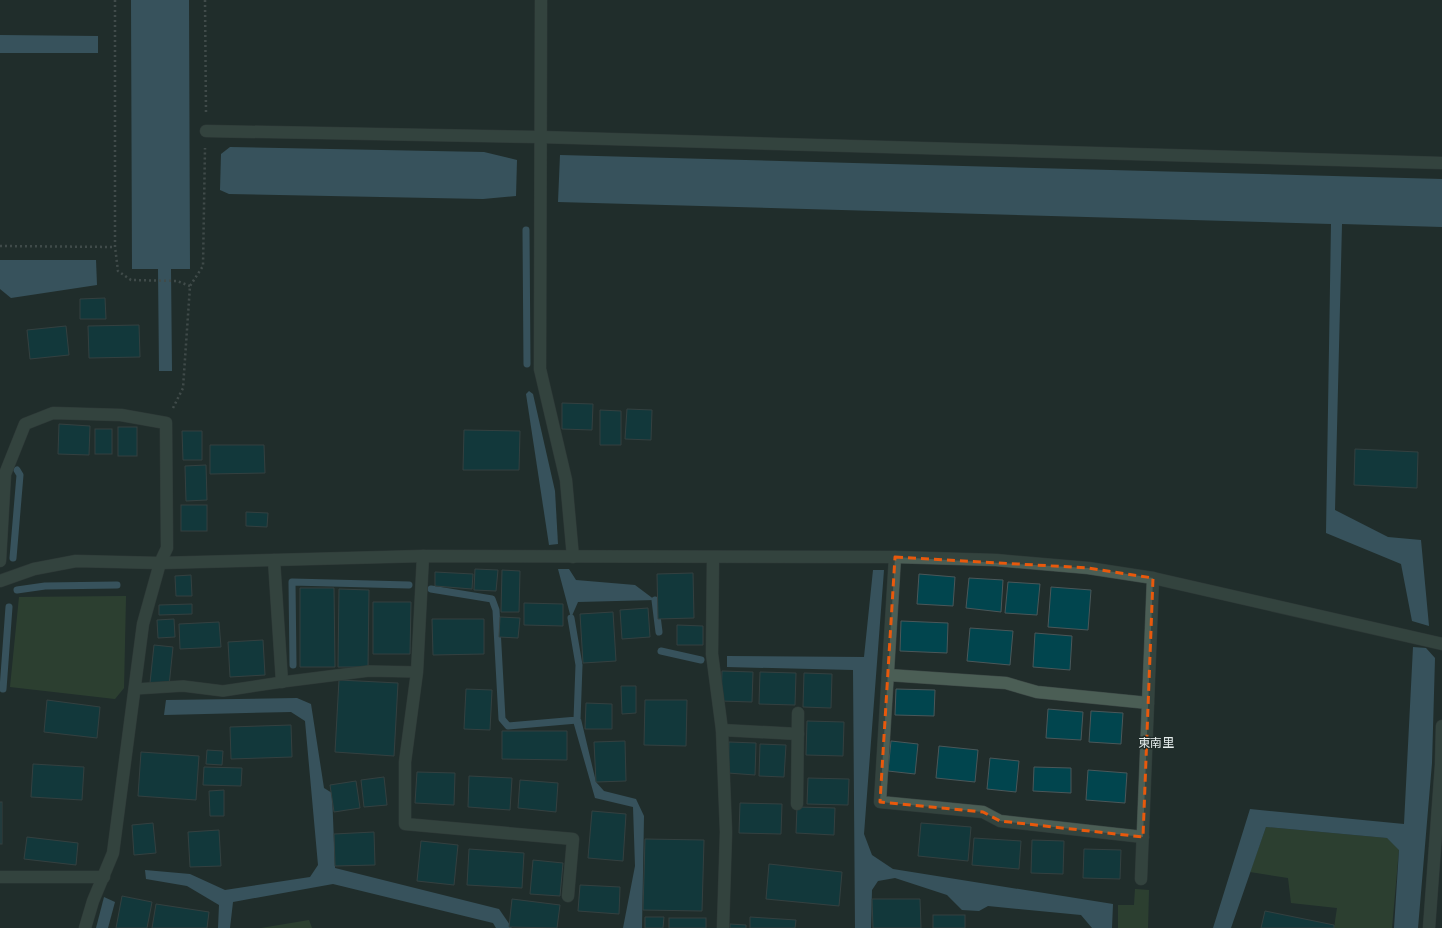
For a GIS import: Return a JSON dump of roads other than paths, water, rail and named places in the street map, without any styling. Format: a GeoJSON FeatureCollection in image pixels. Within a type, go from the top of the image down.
{"type":"FeatureCollection","features":[{"type":"Feature","properties":{"kind":"street"},"geometry":{"type":"LineString","coordinates":[[541,0],[540,369],[566,480],[573,557]]}},
{"type":"Feature","properties":{"kind":"street"},"geometry":{"type":"LineString","coordinates":[[206,131],[540,137],[1442,163]]}},
{"type":"Feature","properties":{"kind":"street"},"geometry":{"type":"LineString","coordinates":[[0,561],[5,474],[25,424],[53,413],[121,415],[166,423],[167,548],[160,563],[143,624],[113,853],[104,877],[92,900],[85,928]]}},
{"type":"Feature","properties":{"kind":"street"},"geometry":{"type":"LineString","coordinates":[[423,556],[417,672],[405,762],[405,824],[573,839],[568,896]]}},
{"type":"Feature","properties":{"kind":"street"},"geometry":{"type":"LineString","coordinates":[[0,582],[34,569],[76,561],[160,563],[423,556],[895,557],[996,560],[1073,567],[1153,578],[1442,644]]}},
{"type":"Feature","properties":{"kind":"street"},"geometry":{"type":"LineString","coordinates":[[713,557],[712,654],[722,730],[726,832],[723,928]]}},
{"type":"Feature","properties":{"kind":"street"},"geometry":{"type":"LineString","coordinates":[[895,557],[880,802],[983,812],[1000,821],[1143,837]]}},
{"type":"Feature","properties":{"kind":"street"},"geometry":{"type":"LineString","coordinates":[[274,560],[282,682]]}},
{"type":"Feature","properties":{"kind":"street"},"geometry":{"type":"LineString","coordinates":[[1141,879],[1153,578]]}},
{"type":"Feature","properties":{"kind":"street"},"geometry":{"type":"LineString","coordinates":[[888,675],[1006,683],[1037,692],[1148,703]]}},
{"type":"Feature","properties":{"kind":"street"},"geometry":{"type":"LineString","coordinates":[[797,804],[798,713]]}},
{"type":"Feature","properties":{"kind":"street"},"geometry":{"type":"LineString","coordinates":[[1429,928],[1441,765],[1442,726]]}},
{"type":"Feature","properties":{"kind":"street"},"geometry":{"type":"LineString","coordinates":[[722,730],[798,734]]}},
{"type":"Feature","properties":{"kind":"street"},"geometry":{"type":"LineString","coordinates":[[0,877],[104,877]]}},
{"type":"Feature","properties":{"kind":"lane"},"geometry":{"type":"LineString","coordinates":[[134,689],[183,686],[223,691],[369,671],[417,672]]}},
{"type":"Feature","properties":{"kind":"water"},"geometry":{"type":"Polygon","coordinates":[[[131,0],[189,0],[190,269],[171,269],[172,371],[159,371],[158,269],[132,269],[131,0]]]}},
{"type":"Feature","properties":{"kind":"water"},"geometry":{"type":"Polygon","coordinates":[[[0,35],[98,36],[98,53],[0,53],[0,35]]]}},
{"type":"Feature","properties":{"kind":"water"},"geometry":{"type":"Polygon","coordinates":[[[230,147],[484,152],[517,160],[516,196],[483,199],[229,194],[220,190],[221,154],[230,147]]]}},
{"type":"Feature","properties":{"kind":"water"},"geometry":{"type":"Polygon","coordinates":[[[560,155],[1442,179],[1442,227],[1342,224],[1335,510],[1388,537],[1421,540],[1429,626],[1412,621],[1401,564],[1326,533],[1331,224],[558,202],[560,155]]]}},
{"type":"Feature","properties":{"kind":"water"},"geometry":{"type":"Polygon","coordinates":[[[0,260],[96,260],[97,285],[11,298],[0,289],[0,260]]]}},
{"type":"Feature","properties":{"kind":"water"},"geometry":{"type":"Polygon","coordinates":[[[529,391],[533,394],[555,491],[558,544],[549,545],[526,394],[529,391]]]}},
{"type":"Feature","properties":{"kind":"water"},"geometry":{"type":"Polygon","coordinates":[[[558,569],[569,569],[576,580],[635,585],[655,600],[578,602],[571,618],[558,569]]]}},
{"type":"Feature","properties":{"kind":"water"},"geometry":{"type":"Polygon","coordinates":[[[873,570],[884,570],[864,834],[872,855],[893,869],[1113,904],[1112,928],[1092,928],[1081,915],[988,906],[979,911],[962,910],[947,895],[895,878],[878,881],[872,890],[871,928],[855,928],[853,670],[727,667],[727,656],[864,657],[873,570]]]}},
{"type":"Feature","properties":{"kind":"water"},"geometry":{"type":"Polygon","coordinates":[[[1413,647],[1426,648],[1435,658],[1432,763],[1418,928],[1394,928],[1399,850],[1387,838],[1266,827],[1231,928],[1213,928],[1250,809],[1404,824],[1413,647]]]}},
{"type":"Feature","properties":{"kind":"water"},"geometry":{"type":"Polygon","coordinates":[[[297,698],[311,704],[324,788],[332,793],[335,868],[499,909],[512,928],[496,928],[493,923],[333,884],[233,902],[230,928],[218,928],[219,905],[187,886],[146,879],[145,870],[190,874],[225,890],[310,877],[318,865],[305,721],[291,712],[164,715],[166,700],[297,698]]]}},
{"type":"Feature","properties":{"kind":"water"},"geometry":{"type":"Polygon","coordinates":[[[581,719],[596,782],[604,791],[636,799],[644,816],[642,928],[623,928],[635,866],[633,807],[595,798],[573,721],[581,719]]]}},
{"type":"Feature","properties":{"kind":"water"},"geometry":{"type":"Polygon","coordinates":[[[104,897],[115,902],[108,928],[96,928],[104,897]]]}},
{"type":"Feature","properties":{"kind":"waterway"},"geometry":{"type":"LineString","coordinates":[[526,230],[527,364]]}},
{"type":"Feature","properties":{"kind":"waterway"},"geometry":{"type":"LineString","coordinates":[[13,558],[20,475],[17,470]]}},
{"type":"Feature","properties":{"kind":"waterway"},"geometry":{"type":"LineString","coordinates":[[293,665],[292,582],[409,585]]}},
{"type":"Feature","properties":{"kind":"waterway"},"geometry":{"type":"LineString","coordinates":[[17,590],[45,586],[117,585]]}},
{"type":"Feature","properties":{"kind":"waterway"},"geometry":{"type":"LineString","coordinates":[[431,589],[492,599],[496,610],[502,719],[508,726],[577,720],[579,665],[571,618]]}},
{"type":"Feature","properties":{"kind":"waterway"},"geometry":{"type":"LineString","coordinates":[[655,600],[659,632]]}},
{"type":"Feature","properties":{"kind":"waterway"},"geometry":{"type":"LineString","coordinates":[[3,689],[9,607]]}},
{"type":"Feature","properties":{"kind":"waterway"},"geometry":{"type":"LineString","coordinates":[[661,651],[701,660]]}},
{"type":"Feature","properties":{"kind":"district","name":"東南里"},"geometry":{"type":"Point","coordinates":[1156,743]}}]}
